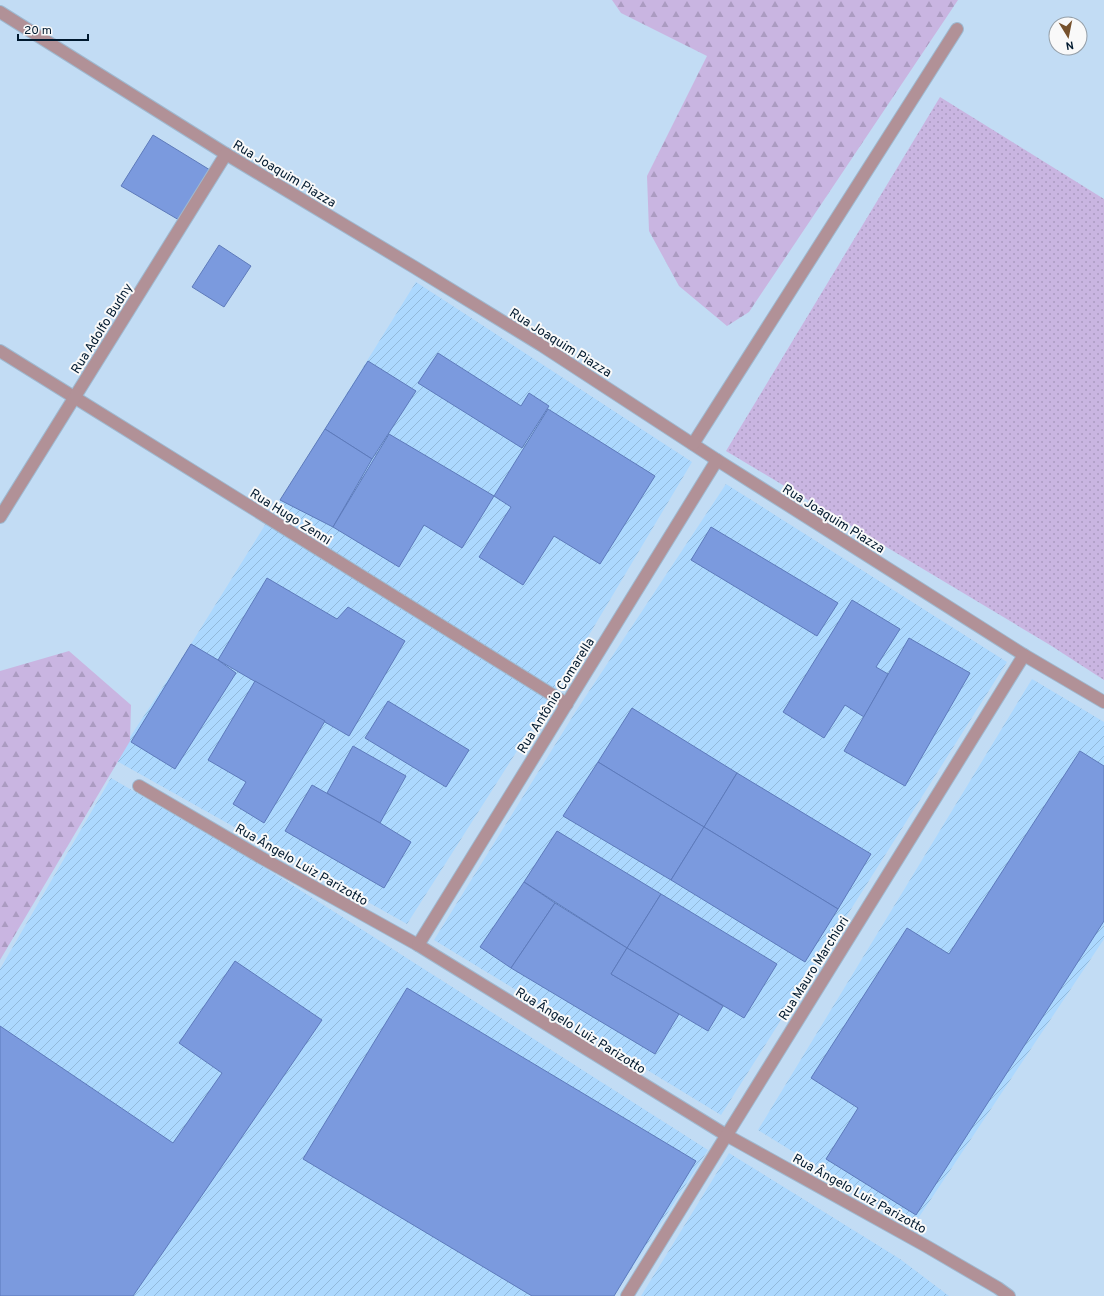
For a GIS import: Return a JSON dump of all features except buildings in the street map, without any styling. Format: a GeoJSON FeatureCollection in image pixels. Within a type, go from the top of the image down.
{"type":"FeatureCollection","features":[{"type":"Feature","properties":{"kind":"street","name":"Rua Joaquim Piazza"},"geometry":{"type":"LineString","coordinates":[[0,12],[226,154],[521,333],[717,460],[1024,655],[1104,702]]}},
{"type":"Feature","properties":{"kind":"street"},"geometry":{"type":"LineString","coordinates":[[693,444],[957,29]]}},
{"type":"Feature","properties":{"kind":"street","name":"Rua Adolfo Budny"},"geometry":{"type":"LineString","coordinates":[[0,518],[226,154]]}},
{"type":"Feature","properties":{"kind":"street","name":"Rua Hugo Zenni"},"geometry":{"type":"LineString","coordinates":[[0,351],[567,704]]}},
{"type":"Feature","properties":{"kind":"street","name":"Rua Antônio Comarella"},"geometry":{"type":"LineString","coordinates":[[418,945],[717,460]]}},
{"type":"Feature","properties":{"kind":"street","name":"Rua Mauro Marchiori"},"geometry":{"type":"LineString","coordinates":[[627,1296],[1024,655]]}},
{"type":"Feature","properties":{"kind":"street","name":"Rua Ângelo Luiz Parizotto"},"geometry":{"type":"LineString","coordinates":[[139,786],[260,857],[418,945],[726,1135],[926,1246],[1009,1296]]}},
{"type":"Feature","properties":{"kind":"shaded area"},"geometry":{"type":"Polygon","coordinates":[[[416,282],[692,462],[564,677],[407,924],[115,760],[191,644],[416,282]]]}},
{"type":"Feature","properties":{"kind":"shaded area"},"geometry":{"type":"Polygon","coordinates":[[[726,484],[1007,662],[721,1115],[434,940],[576,711],[726,484]]]}},
{"type":"Feature","properties":{"kind":"shaded area"},"geometry":{"type":"Polygon","coordinates":[[[1032,679],[1104,722],[1104,939],[913,1226],[758,1130],[1032,679]]]}},
{"type":"Feature","properties":{"kind":"shaded area"},"geometry":{"type":"Polygon","coordinates":[[[111,778],[256,862],[708,1150],[614,1296],[0,1296],[0,969],[111,778]]]}},
{"type":"Feature","properties":{"kind":"shaded area"},"geometry":{"type":"Polygon","coordinates":[[[729,1153],[900,1259],[949,1296],[641,1296],[729,1153]]]}},
{"type":"Feature","properties":{"kind":"green space"},"geometry":{"type":"Polygon","coordinates":[[[612,0],[958,0],[749,312],[727,326],[679,286],[649,231],[647,176],[707,56],[621,13],[612,0]]]}},
{"type":"Feature","properties":{"kind":"green space"},"geometry":{"type":"Polygon","coordinates":[[[940,97],[1104,199],[1104,680],[1050,645],[726,451],[940,97]]]}},
{"type":"Feature","properties":{"kind":"green space"},"geometry":{"type":"Polygon","coordinates":[[[69,651],[131,705],[130,741],[0,960],[0,671],[69,651]]]}}]}
